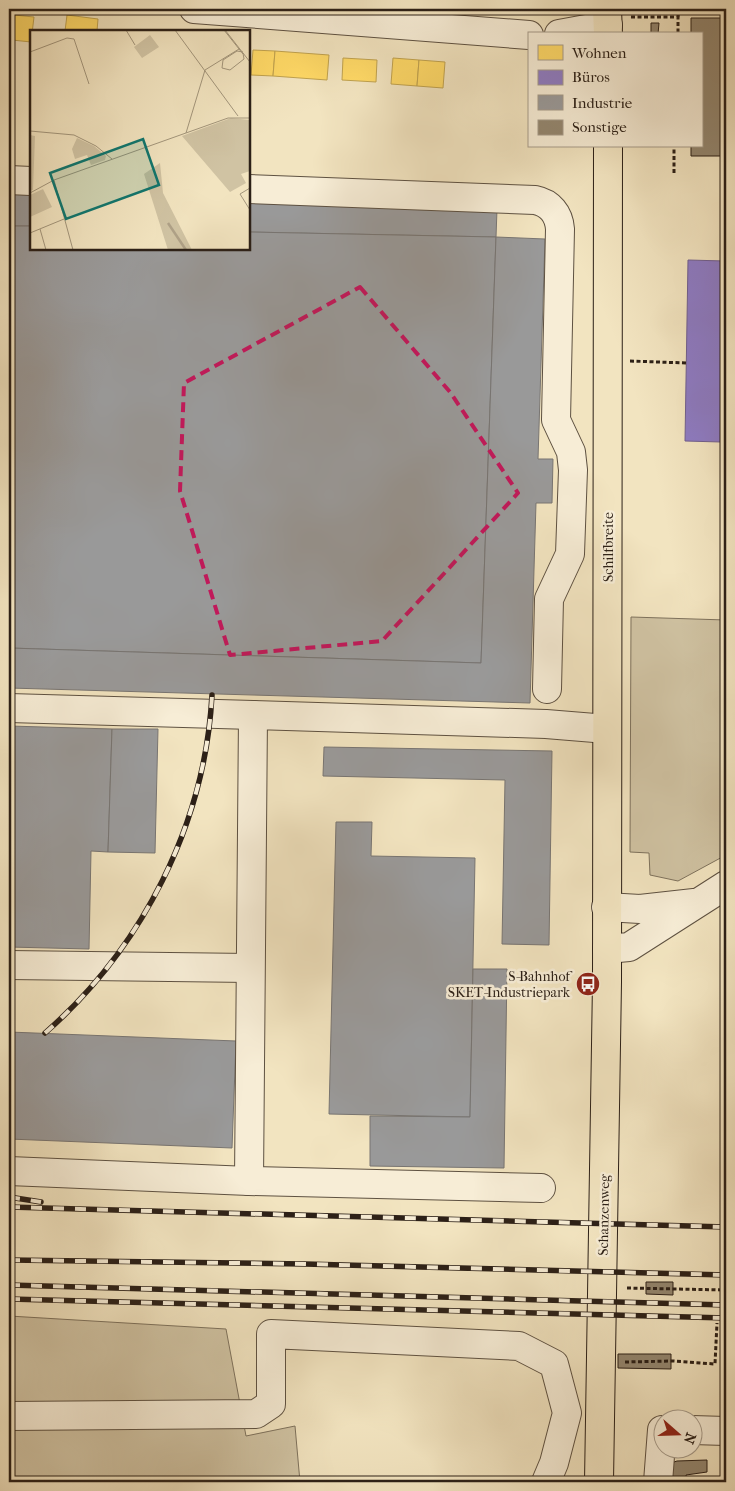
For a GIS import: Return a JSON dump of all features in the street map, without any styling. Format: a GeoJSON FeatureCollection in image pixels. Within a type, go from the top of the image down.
{"type":"FeatureCollection","features":[{"type":"Feature","properties":{"kind":"main road","name":"Schilfbreite"},"geometry":{"type":"LineString","coordinates":[[606,949],[608,148]]}},
{"type":"Feature","properties":{"kind":"main road","name":"Schanzenweg"},"geometry":{"type":"LineString","coordinates":[[599,1482],[603,1353],[606,949]]}},
{"type":"Feature","properties":{"kind":"street"},"geometry":{"type":"LineString","coordinates":[[194,9],[528,34]]}},
{"type":"Feature","properties":{"kind":"street"},"geometry":{"type":"LineString","coordinates":[[567,32],[612,21]]}},
{"type":"Feature","properties":{"kind":"street"},"geometry":{"type":"LineString","coordinates":[[9,180],[30,181]]}},
{"type":"Feature","properties":{"kind":"street"},"geometry":{"type":"LineString","coordinates":[[250,190],[535,200],[549,206],[556,215],[560,230],[556,420],[571,452],[573,470],[570,554],[549,599],[547,689]]}},
{"type":"Feature","properties":{"kind":"street"},"geometry":{"type":"LineString","coordinates":[[9,708],[536,724],[607,729]]}},
{"type":"Feature","properties":{"kind":"street"},"geometry":{"type":"LineString","coordinates":[[248,1181],[253,715]]}},
{"type":"Feature","properties":{"kind":"street"},"geometry":{"type":"LineString","coordinates":[[606,949],[630,947],[695,903],[726,886]]}},
{"type":"Feature","properties":{"kind":"street"},"geometry":{"type":"LineString","coordinates":[[606,906],[640,909],[695,903]]}},
{"type":"Feature","properties":{"kind":"street"},"geometry":{"type":"LineString","coordinates":[[9,965],[250,968]]}},
{"type":"Feature","properties":{"kind":"street"},"geometry":{"type":"LineString","coordinates":[[9,1171],[248,1181],[541,1188]]}},
{"type":"Feature","properties":{"kind":"street"},"geometry":{"type":"LineString","coordinates":[[9,1416],[256,1414],[271,1404],[271,1334],[519,1346],[554,1364],[567,1413],[554,1463],[546,1482]]}},
{"type":"Feature","properties":{"kind":"street"},"geometry":{"type":"LineString","coordinates":[[702,1430],[726,1431]]}},
{"type":"Feature","properties":{"kind":"street"},"geometry":{"type":"LineString","coordinates":[[658,1482],[660,1458]]}},
{"type":"Feature","properties":{"kind":"path"},"geometry":{"type":"LineString","coordinates":[[678,32],[679,9]]}},
{"type":"Feature","properties":{"kind":"path"},"geometry":{"type":"LineString","coordinates":[[612,21],[678,17]]}},
{"type":"Feature","properties":{"kind":"path"},"geometry":{"type":"LineString","coordinates":[[674,148],[674,173]]}},
{"type":"Feature","properties":{"kind":"path"},"geometry":{"type":"LineString","coordinates":[[627,361],[686,363]]}},
{"type":"Feature","properties":{"kind":"path"},"geometry":{"type":"LineString","coordinates":[[618,1288],[726,1290]]}},
{"type":"Feature","properties":{"kind":"path"},"geometry":{"type":"LineString","coordinates":[[617,1362],[673,1361],[715,1364],[717,1323]]}},
{"type":"Feature","properties":{"kind":"highlighted area"},"geometry":{"type":"Polygon","coordinates":[[[360,287],[450,392],[518,493],[382,641],[230,655],[180,491],[184,383],[360,287]]]}},
{"type":"Feature","properties":{"kind":"shaded area"},"geometry":{"type":"Polygon","coordinates":[[[631,617],[726,620],[726,855],[678,881],[650,875],[649,853],[630,852],[631,617]]]}},
{"type":"Feature","properties":{"kind":"shaded area"},"geometry":{"type":"Polygon","coordinates":[[[9,1316],[226,1329],[246,1436],[295,1426],[300,1482],[9,1482],[9,1316]]]}},
{"type":"Feature","properties":{"kind":"building: Wohnen"},"geometry":{"type":"Polygon","coordinates":[[[9,15],[14,15],[12,40],[9,40],[9,15]]]}},
{"type":"Feature","properties":{"kind":"building: Wohnen"},"geometry":{"type":"Polygon","coordinates":[[[14,15],[34,17],[32,30],[30,30],[30,42],[12,40],[14,15]]]}},
{"type":"Feature","properties":{"kind":"building: Wohnen"},"geometry":{"type":"Polygon","coordinates":[[[67,15],[98,19],[97,30],[65,30],[67,15]]]}},
{"type":"Feature","properties":{"kind":"building: Wohnen"},"geometry":{"type":"Polygon","coordinates":[[[253,50],[275,51],[273,76],[251,75],[253,50]]]}},
{"type":"Feature","properties":{"kind":"building: Wohnen"},"geometry":{"type":"Polygon","coordinates":[[[275,51],[329,55],[327,80],[273,76],[275,51]]]}},
{"type":"Feature","properties":{"kind":"building: Wohnen"},"geometry":{"type":"Polygon","coordinates":[[[343,58],[377,60],[376,82],[342,80],[343,58]]]}},
{"type":"Feature","properties":{"kind":"building: Wohnen"},"geometry":{"type":"Polygon","coordinates":[[[393,58],[419,60],[417,86],[391,84],[393,58]]]}},
{"type":"Feature","properties":{"kind":"building: Wohnen"},"geometry":{"type":"Polygon","coordinates":[[[419,60],[445,62],[443,88],[417,86],[419,60]]]}},
{"type":"Feature","properties":{"kind":"building: Büros"},"geometry":{"type":"Polygon","coordinates":[[[688,260],[725,261],[721,442],[685,441],[688,260]]]}},
{"type":"Feature","properties":{"kind":"building: Industrie"},"geometry":{"type":"Polygon","coordinates":[[[9,193],[30,194],[30,226],[9,226],[9,193]]]}},
{"type":"Feature","properties":{"kind":"building: Industrie"},"geometry":{"type":"Polygon","coordinates":[[[250,201],[497,209],[496,237],[250,232],[250,201]]]}},
{"type":"Feature","properties":{"kind":"building: Industrie"},"geometry":{"type":"Polygon","coordinates":[[[9,226],[30,226],[30,250],[250,250],[250,232],[496,237],[481,663],[9,648],[9,226]]]}},
{"type":"Feature","properties":{"kind":"building: Industrie"},"geometry":{"type":"Polygon","coordinates":[[[496,237],[545,239],[538,459],[553,459],[552,503],[536,503],[530,703],[9,688],[9,648],[481,663],[496,237]]]}},
{"type":"Feature","properties":{"kind":"building: Industrie"},"geometry":{"type":"Polygon","coordinates":[[[9,726],[112,729],[108,852],[91,851],[89,949],[9,947],[9,726]]]}},
{"type":"Feature","properties":{"kind":"building: Industrie"},"geometry":{"type":"Polygon","coordinates":[[[112,729],[158,729],[155,853],[108,852],[112,729]]]}},
{"type":"Feature","properties":{"kind":"building: Industrie"},"geometry":{"type":"Polygon","coordinates":[[[324,747],[552,751],[549,945],[502,944],[505,780],[323,776],[324,747]]]}},
{"type":"Feature","properties":{"kind":"building: Industrie"},"geometry":{"type":"Polygon","coordinates":[[[336,822],[372,822],[371,856],[475,858],[470,1117],[329,1114],[336,822]]]}},
{"type":"Feature","properties":{"kind":"building: Industrie"},"geometry":{"type":"Polygon","coordinates":[[[473,969],[507,969],[504,1168],[370,1166],[370,1116],[470,1117],[473,969]]]}},
{"type":"Feature","properties":{"kind":"building: Industrie"},"geometry":{"type":"Polygon","coordinates":[[[9,1032],[236,1041],[232,1148],[9,1139],[9,1032]]]}},
{"type":"Feature","properties":{"kind":"building: Sonstige"},"geometry":{"type":"Polygon","coordinates":[[[691,18],[726,18],[726,156],[691,156],[691,148],[702,148],[702,32],[691,32],[691,18]]]}},
{"type":"Feature","properties":{"kind":"building: Sonstige"},"geometry":{"type":"Polygon","coordinates":[[[651,23],[659,23],[658,32],[651,32],[651,23]]]}},
{"type":"Feature","properties":{"kind":"building: Sonstige"},"geometry":{"type":"Polygon","coordinates":[[[646,1282],[673,1282],[673,1295],[646,1294],[646,1282]]]}},
{"type":"Feature","properties":{"kind":"building: Sonstige"},"geometry":{"type":"Polygon","coordinates":[[[618,1354],[671,1354],[671,1369],[618,1368],[618,1354]]]}},
{"type":"Feature","properties":{"kind":"building: Sonstige"},"geometry":{"type":"Polygon","coordinates":[[[707,1460],[707,1472],[686,1475],[687,1482],[676,1482],[667,1469],[671,1463],[677,1461],[707,1460]]]}},
{"type":"Feature","properties":{"kind":"railway"},"geometry":{"type":"LineString","coordinates":[[45,1033],[80,999],[111,963],[139,923],[162,881],[182,837],[197,791],[207,743],[212,695]]}},
{"type":"Feature","properties":{"kind":"railway"},"geometry":{"type":"LineString","coordinates":[[9,1197],[41,1202]]}},
{"type":"Feature","properties":{"kind":"railway"},"geometry":{"type":"LineString","coordinates":[[9,1207],[726,1227]]}},
{"type":"Feature","properties":{"kind":"railway"},"geometry":{"type":"LineString","coordinates":[[9,1260],[305,1264],[726,1275]]}},
{"type":"Feature","properties":{"kind":"railway"},"geometry":{"type":"LineString","coordinates":[[9,1285],[726,1305]]}},
{"type":"Feature","properties":{"kind":"railway"},"geometry":{"type":"LineString","coordinates":[[9,1299],[726,1318]]}},
{"type":"Feature","properties":{"kind":"place","name":"S-Bahnhof SKET-Industriepark"},"geometry":{"type":"Point","coordinates":[588,984]}}]}
